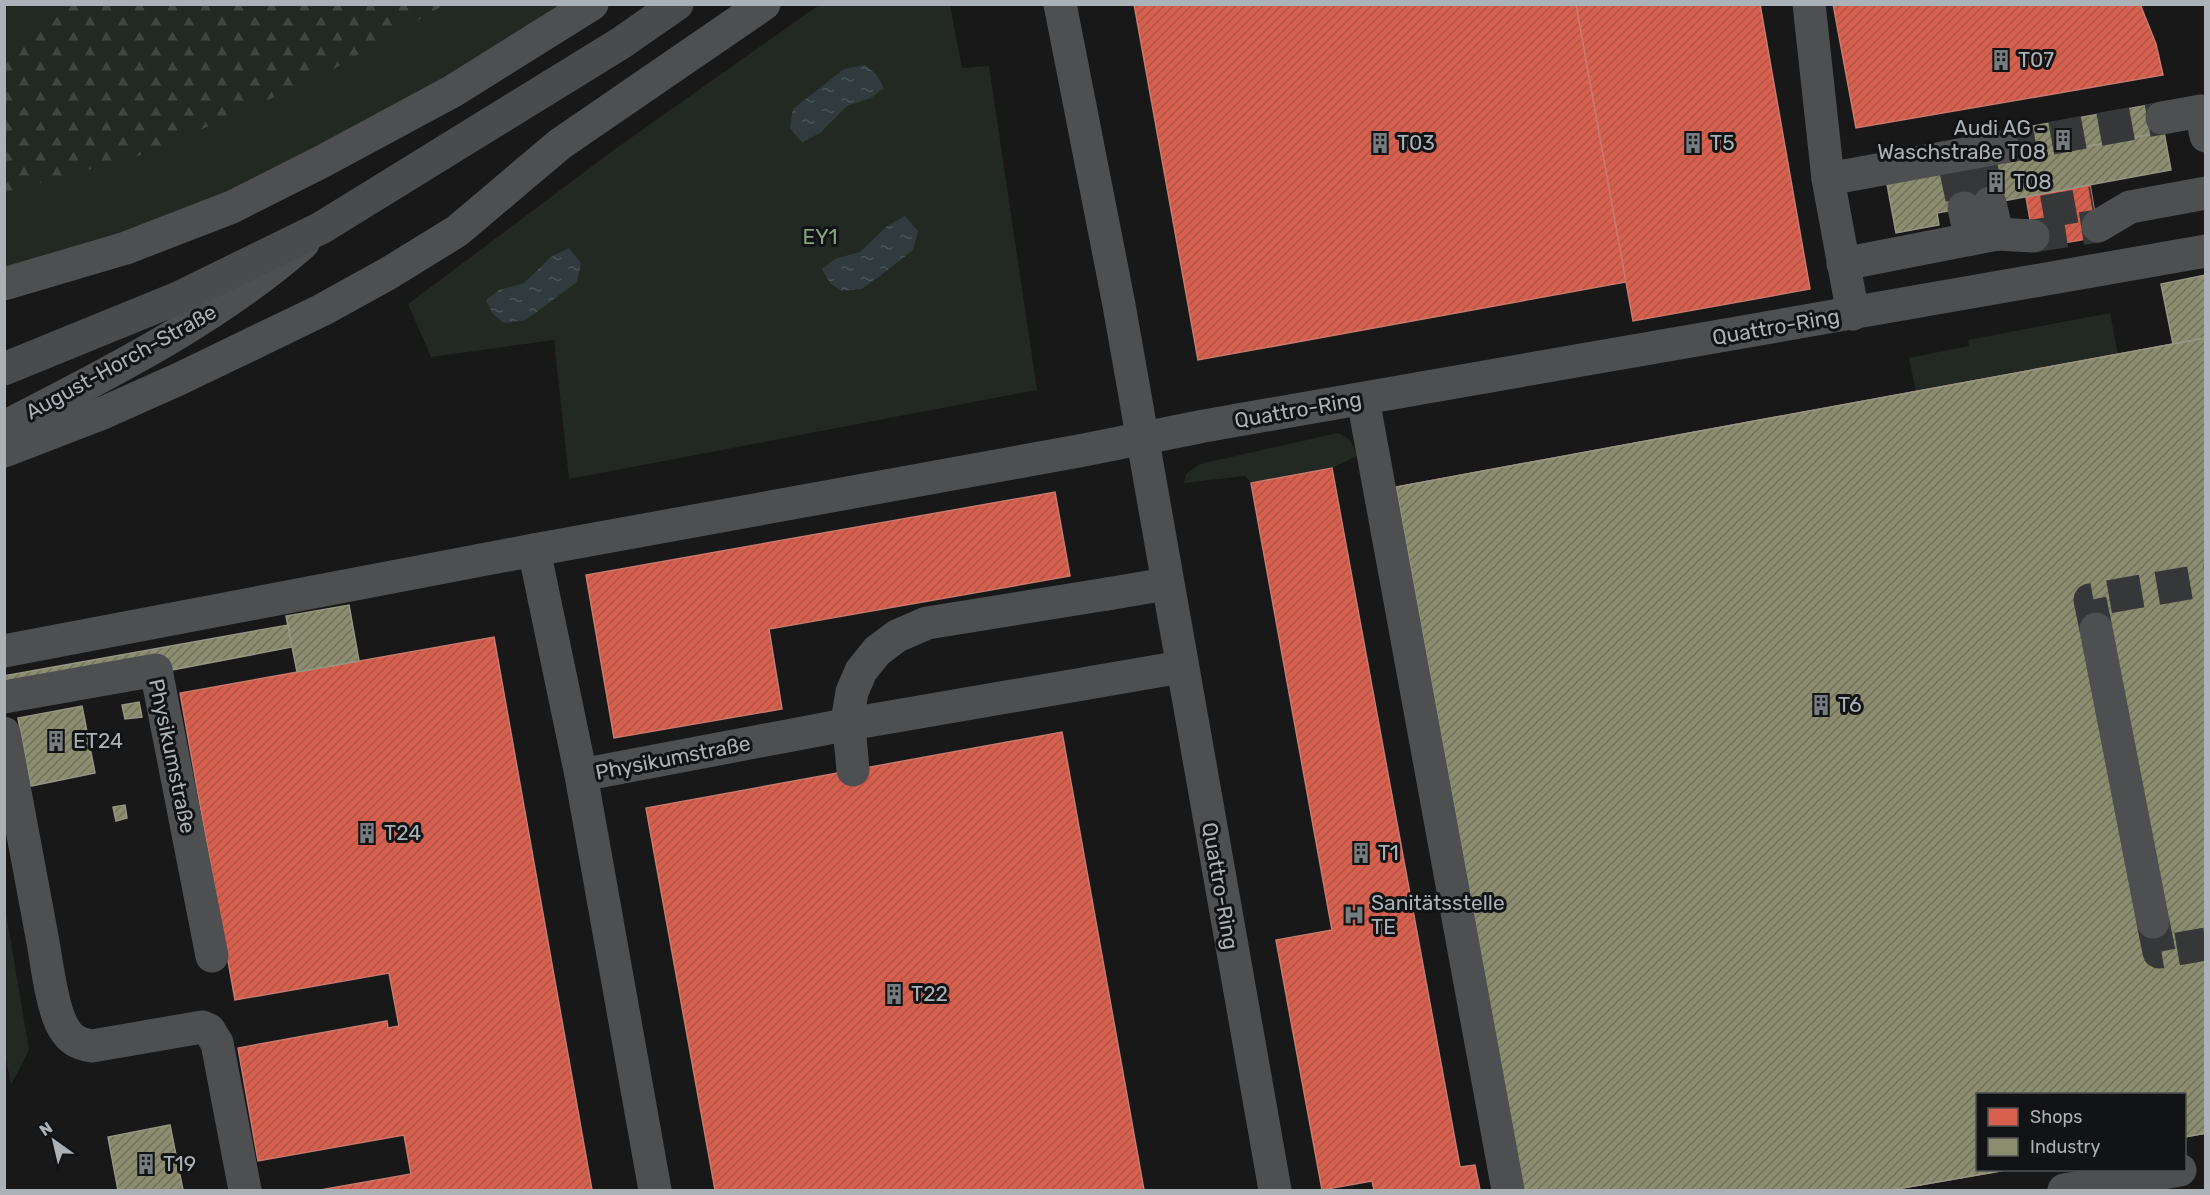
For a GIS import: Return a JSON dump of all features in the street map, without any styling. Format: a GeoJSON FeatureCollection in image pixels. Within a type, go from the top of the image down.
{"type":"FeatureCollection","features":[{"type":"Feature","properties":{"kind":"main road"},"geometry":{"type":"LineString","coordinates":[[4,369],[178,298],[321,228],[621,43],[677,4]]}},
{"type":"Feature","properties":{"kind":"street"},"geometry":{"type":"LineString","coordinates":[[4,284],[126,248],[232,207],[453,91],[592,4]]}},
{"type":"Feature","properties":{"kind":"street"},"geometry":{"type":"LineString","coordinates":[[4,451],[105,412],[179,379],[322,310],[389,273],[457,231],[560,144],[764,4]]}},
{"type":"Feature","properties":{"kind":"street"},"geometry":{"type":"LineString","coordinates":[[4,651],[534,550],[1142,439],[1119,304],[1060,4]]}},
{"type":"Feature","properties":{"kind":"street"},"geometry":{"type":"LineString","coordinates":[[1809,4],[1828,179],[1853,314]]}},
{"type":"Feature","properties":{"kind":"street"},"geometry":{"type":"LineString","coordinates":[[2162,118],[2203,124]]}},
{"type":"Feature","properties":{"kind":"street"},"geometry":{"type":"LineString","coordinates":[[1828,179],[1968,157]]}},
{"type":"Feature","properties":{"kind":"street"},"geometry":{"type":"LineString","coordinates":[[2096,214],[2205,193]]}},
{"type":"Feature","properties":{"kind":"street"},"geometry":{"type":"LineString","coordinates":[[1843,264],[1980,221],[2031,226]]}},
{"type":"Feature","properties":{"kind":"street","name":"August-Horch-Straße"},"geometry":{"type":"LineString","coordinates":[[4,427],[129,363],[174,336],[277,266],[321,228]]}},
{"type":"Feature","properties":{"kind":"street","name":"Quattro-Ring"},"geometry":{"type":"LineString","coordinates":[[1275,1191],[1142,439],[1204,426],[2205,251]]}},
{"type":"Feature","properties":{"kind":"street"},"geometry":{"type":"LineString","coordinates":[[1363,399],[1508,1191]]}},
{"type":"Feature","properties":{"kind":"street"},"geometry":{"type":"LineString","coordinates":[[534,550],[581,775]]}},
{"type":"Feature","properties":{"kind":"street"},"geometry":{"type":"LineString","coordinates":[[853,770],[848,716],[852,692],[861,671],[871,657],[897,636],[927,623],[1166,584]]}},
{"type":"Feature","properties":{"kind":"street"},"geometry":{"type":"LineString","coordinates":[[2096,629],[2153,922]]}},
{"type":"Feature","properties":{"kind":"street","name":"Physikumstraße"},"geometry":{"type":"LineString","coordinates":[[655,1191],[581,775],[850,724],[1181,667]]}},
{"type":"Feature","properties":{"kind":"street","name":"Physikumstraße"},"geometry":{"type":"LineString","coordinates":[[4,698],[156,670],[212,956]]}},
{"type":"Feature","properties":{"kind":"street"},"geometry":{"type":"LineString","coordinates":[[4,733],[48,973],[59,1021],[71,1038],[80,1044],[92,1046],[202,1027],[209,1030],[217,1043],[245,1191]]}},
{"type":"Feature","properties":{"kind":"street"},"geometry":{"type":"LineString","coordinates":[[2186,1168],[2205,1165]]}},
{"type":"Feature","properties":{"kind":"street"},"geometry":{"type":"LineString","coordinates":[[2064,1191],[2171,1171]]}},
{"type":"Feature","properties":{"kind":"green space"},"geometry":{"type":"Polygon","coordinates":[[[5,5],[569,5],[432,88],[228,197],[128,232],[5,270],[5,5]]]}},
{"type":"Feature","properties":{"kind":"green space"},"geometry":{"type":"Polygon","coordinates":[[[66,5],[444,5],[320,77],[148,153],[5,193],[5,49],[66,5]]]}},
{"type":"Feature","properties":{"kind":"green space","name":"EY1"},"geometry":{"type":"Polygon","coordinates":[[[819,5],[950,5],[962,68],[989,66],[1037,390],[569,479],[554,340],[431,357],[408,304],[618,147],[819,5]]]}},
{"type":"Feature","properties":{"kind":"green space"},"geometry":{"type":"Polygon","coordinates":[[[2110,313],[2118,355],[1916,392],[1909,358],[1969,346],[1968,340],[2110,313]]]}},
{"type":"Feature","properties":{"kind":"green space"},"geometry":{"type":"Polygon","coordinates":[[[1338,433],[1350,442],[1357,456],[1332,468],[1251,483],[1245,476],[1184,483],[1186,474],[1200,464],[1338,433]]]}},
{"type":"Feature","properties":{"kind":"green space"},"geometry":{"type":"Polygon","coordinates":[[[5,907],[29,1050],[11,1085],[4,1048],[5,907]]]}},
{"type":"Feature","properties":{"kind":"water"},"geometry":{"type":"Polygon","coordinates":[[[865,65],[876,74],[884,88],[871,98],[847,106],[820,133],[802,142],[790,128],[793,109],[844,69],[865,65]]]}},
{"type":"Feature","properties":{"kind":"water"},"geometry":{"type":"Polygon","coordinates":[[[905,216],[918,231],[913,250],[862,289],[841,291],[830,283],[822,269],[835,259],[860,252],[887,226],[905,216]]]}},
{"type":"Feature","properties":{"kind":"water"},"geometry":{"type":"Polygon","coordinates":[[[569,248],[581,263],[577,282],[526,320],[504,323],[493,314],[486,300],[499,290],[524,283],[551,257],[569,248]]]}},
{"type":"Feature","properties":{"kind":"building: Shops","name":"T03"},"geometry":{"type":"Polygon","coordinates":[[[1134,4],[1576,4],[1626,282],[1198,360],[1134,4]]]}},
{"type":"Feature","properties":{"kind":"building: Shops","name":"T5"},"geometry":{"type":"Polygon","coordinates":[[[1576,4],[1760,4],[1810,289],[1633,321],[1576,4]]]}},
{"type":"Feature","properties":{"kind":"building: Shops","name":"T07"},"geometry":{"type":"Polygon","coordinates":[[[1833,4],[2140,4],[2156,44],[2163,75],[1856,128],[1833,4]]]}},
{"type":"Feature","properties":{"kind":"building: Shops"},"geometry":{"type":"Polygon","coordinates":[[[2090,185],[2099,237],[2035,248],[2026,197],[2090,185]]]}},
{"type":"Feature","properties":{"kind":"building: Shops","name":"T6"},"geometry":{"type":"Polygon","coordinates":[[[2206,338],[2206,862],[2192,787],[2149,795],[2120,625],[2081,631],[2134,925],[2206,913],[2206,1133],[2186,1137],[2186,1093],[1976,1093],[1976,1171],[2000,1171],[1891,1190],[1524,1190],[1396,487],[2206,338]]]}},
{"type":"Feature","properties":{"kind":"building: Shops","name":"T1"},"geometry":{"type":"Polygon","coordinates":[[[1332,468],[1460,1167],[1475,1165],[1480,1190],[1374,1190],[1372,1181],[1322,1190],[1276,940],[1332,930],[1251,483],[1332,468]]]}},
{"type":"Feature","properties":{"kind":"building: Shops"},"geometry":{"type":"Polygon","coordinates":[[[1055,492],[1070,576],[769,629],[782,709],[614,738],[586,575],[1055,492]]]}},
{"type":"Feature","properties":{"kind":"building: Shops","name":"T24"},"geometry":{"type":"Polygon","coordinates":[[[494,637],[592,1190],[320,1190],[411,1174],[404,1135],[258,1161],[238,1048],[387,1021],[388,1028],[399,1026],[389,973],[235,1000],[180,693],[494,637]]]}},
{"type":"Feature","properties":{"kind":"building: Shops","name":"T22"},"geometry":{"type":"Polygon","coordinates":[[[1062,732],[1144,1190],[715,1190],[646,808],[1062,732]]]}},
{"type":"Feature","properties":{"kind":"building: Industry","name":"Audi AG - Waschstraße T08"},"geometry":{"type":"Polygon","coordinates":[[[2159,103],[2165,132],[2006,162],[2000,132],[2159,103]]]}},
{"type":"Feature","properties":{"kind":"building: Industry","name":"T08"},"geometry":{"type":"Polygon","coordinates":[[[2164,132],[2171,170],[1937,213],[1939,225],[1896,233],[1886,179],[2006,162],[2164,132]]]}},
{"type":"Feature","properties":{"kind":"building: Industry"},"geometry":{"type":"Polygon","coordinates":[[[2206,275],[2206,338],[2173,344],[2161,284],[2206,275]]]}},
{"type":"Feature","properties":{"kind":"building: Industry","name":"T6"},"geometry":{"type":"Polygon","coordinates":[[[2206,338],[2206,1133],[2186,1137],[2186,1093],[1976,1093],[1976,1171],[2000,1171],[1891,1190],[1524,1190],[1396,487],[2206,338]]]}},
{"type":"Feature","properties":{"kind":"building: Industry"},"geometry":{"type":"Polygon","coordinates":[[[349,605],[359,661],[297,672],[286,616],[349,605]]]}},
{"type":"Feature","properties":{"kind":"building: Industry"},"geometry":{"type":"Polygon","coordinates":[[[288,625],[292,647],[4,702],[4,676],[288,625]]]}},
{"type":"Feature","properties":{"kind":"building: Industry"},"geometry":{"type":"Polygon","coordinates":[[[139,702],[142,717],[125,719],[122,705],[139,702]]]}},
{"type":"Feature","properties":{"kind":"building: Industry","name":"ET24"},"geometry":{"type":"Polygon","coordinates":[[[82,706],[95,773],[31,786],[18,718],[82,706]]]}},
{"type":"Feature","properties":{"kind":"building: Industry"},"geometry":{"type":"Polygon","coordinates":[[[125,805],[127,818],[116,821],[113,807],[125,805]]]}},
{"type":"Feature","properties":{"kind":"building: Industry","name":"T19"},"geometry":{"type":"Polygon","coordinates":[[[170,1125],[183,1190],[118,1190],[108,1137],[170,1125]]]}},
{"type":"Feature","properties":{"kind":"tunnel"},"geometry":{"type":"LineString","coordinates":[[2003,147],[2162,118]]}},
{"type":"Feature","properties":{"kind":"tunnel"},"geometry":{"type":"LineString","coordinates":[[1980,162],[1990,203]]}},
{"type":"Feature","properties":{"kind":"tunnel"},"geometry":{"type":"LineString","coordinates":[[1955,166],[1964,208]]}},
{"type":"Feature","properties":{"kind":"tunnel"},"geometry":{"type":"LineString","coordinates":[[2043,212],[2093,203]]}},
{"type":"Feature","properties":{"kind":"tunnel"},"geometry":{"type":"LineString","coordinates":[[2033,236],[2098,226]]}},
{"type":"Feature","properties":{"kind":"tunnel"},"geometry":{"type":"LineString","coordinates":[[2096,629],[2090,600],[2206,580]]}},
{"type":"Feature","properties":{"kind":"tunnel"},"geometry":{"type":"LineString","coordinates":[[2153,922],[2159,952],[2206,944]]}},
{"type":"Feature","properties":{"kind":"place","name":"T07"},"geometry":{"type":"Point","coordinates":[2001,60]}},
{"type":"Feature","properties":{"kind":"place","name":"Audi AG - Waschstraße T08"},"geometry":{"type":"Point","coordinates":[2063,140]}},
{"type":"Feature","properties":{"kind":"place","name":"T03"},"geometry":{"type":"Point","coordinates":[1380,143]}},
{"type":"Feature","properties":{"kind":"place","name":"T5"},"geometry":{"type":"Point","coordinates":[1693,143]}},
{"type":"Feature","properties":{"kind":"place","name":"T08"},"geometry":{"type":"Point","coordinates":[1996,182]}},
{"type":"Feature","properties":{"kind":"place","name":"T6"},"geometry":{"type":"Point","coordinates":[1821,705]}},
{"type":"Feature","properties":{"kind":"place","name":"ET24"},"geometry":{"type":"Point","coordinates":[56,741]}},
{"type":"Feature","properties":{"kind":"place","name":"T24"},"geometry":{"type":"Point","coordinates":[367,833]}},
{"type":"Feature","properties":{"kind":"place","name":"T1"},"geometry":{"type":"Point","coordinates":[1361,853]}},
{"type":"Feature","properties":{"kind":"place","name":"Sanitätsstelle TE"},"geometry":{"type":"Point","coordinates":[1354,915]}},
{"type":"Feature","properties":{"kind":"place","name":"T22"},"geometry":{"type":"Point","coordinates":[894,994]}},
{"type":"Feature","properties":{"kind":"place","name":"T19"},"geometry":{"type":"Point","coordinates":[146,1164]}}]}
